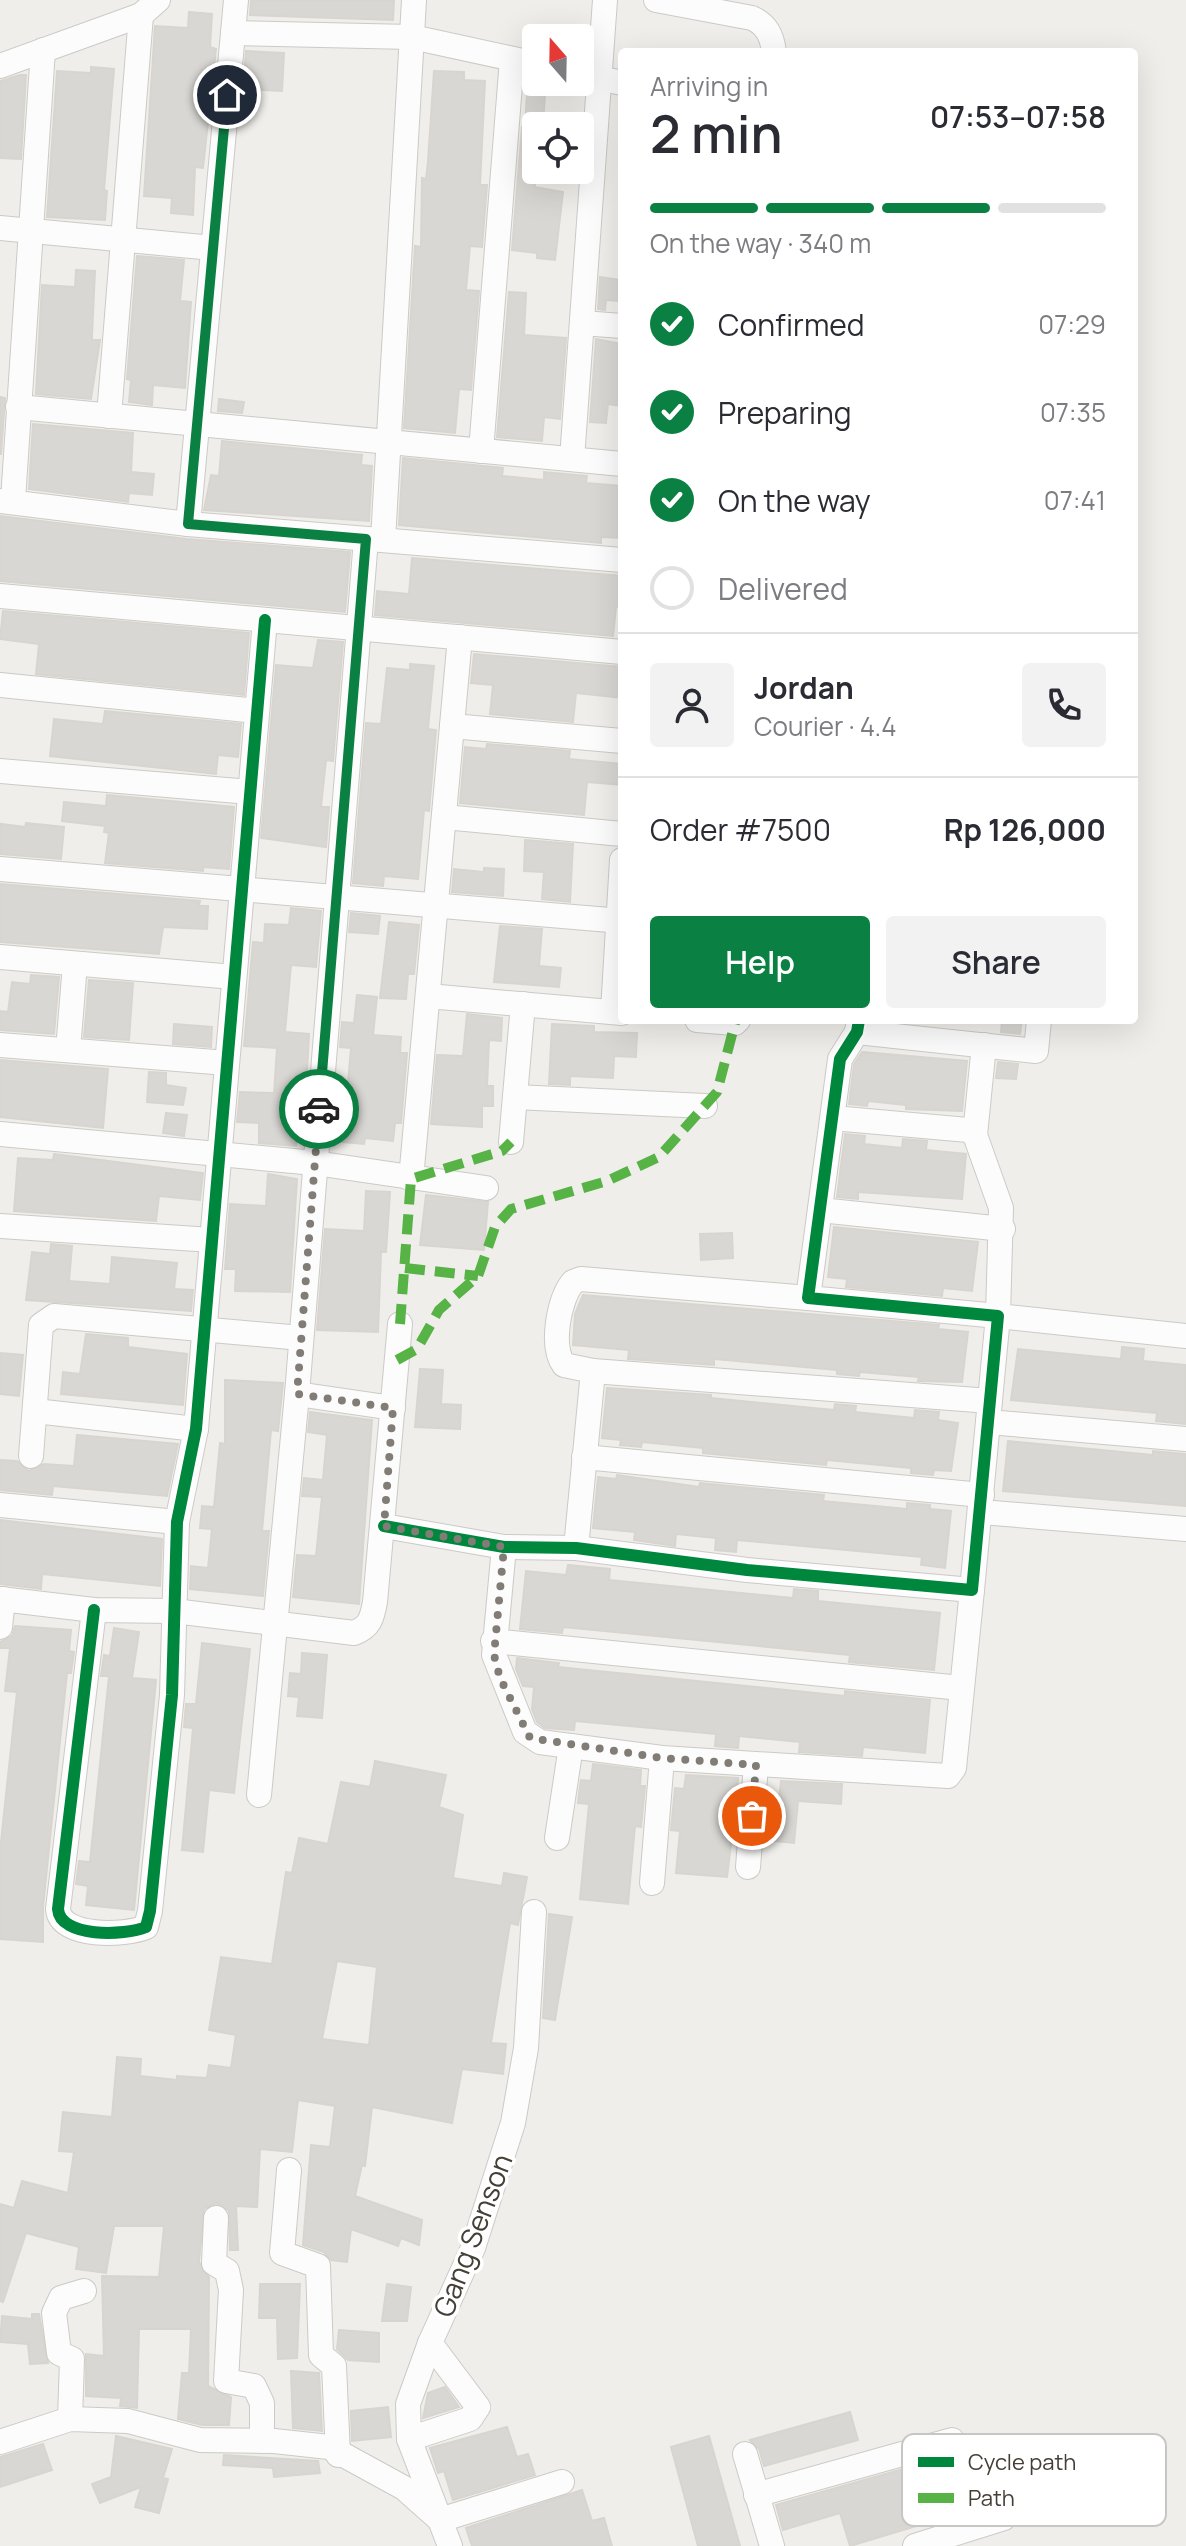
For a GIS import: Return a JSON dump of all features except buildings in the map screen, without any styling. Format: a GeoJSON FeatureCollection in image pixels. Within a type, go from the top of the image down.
{"type":"FeatureCollection","features":[{"type":"Feature","properties":{"kind":"street"},"geometry":{"type":"LineString","coordinates":[[188,524],[236,0]]}},
{"type":"Feature","properties":{"kind":"street"},"geometry":{"type":"LineString","coordinates":[[259,1795],[297,1394],[358,628],[389,442],[414,0]]}},
{"type":"Feature","properties":{"kind":"street"},"geometry":{"type":"LineString","coordinates":[[572,459],[605,0]]}},
{"type":"Feature","properties":{"kind":"street"},"geometry":{"type":"LineString","coordinates":[[656,0],[752,18],[763,23],[773,48]]}},
{"type":"Feature","properties":{"kind":"street"},"geometry":{"type":"LineString","coordinates":[[0,66],[150,7],[123,239],[109,416]]}},
{"type":"Feature","properties":{"kind":"street"},"geometry":{"type":"LineString","coordinates":[[233,33],[412,37],[522,62]]}},
{"type":"Feature","properties":{"kind":"street"},"geometry":{"type":"LineString","coordinates":[[43,50],[18,407],[6,500],[188,524],[618,560]]}},
{"type":"Feature","properties":{"kind":"street"},"geometry":{"type":"LineString","coordinates":[[481,451],[522,80]]}},
{"type":"Feature","properties":{"kind":"street"},"geometry":{"type":"LineString","coordinates":[[0,228],[213,248]]}},
{"type":"Feature","properties":{"kind":"street"},"geometry":{"type":"LineString","coordinates":[[582,323],[618,326]]}},
{"type":"Feature","properties":{"kind":"street"},"geometry":{"type":"LineString","coordinates":[[18,407],[618,464]]}},
{"type":"Feature","properties":{"kind":"street"},"geometry":{"type":"LineString","coordinates":[[0,596],[618,652]]}},
{"type":"Feature","properties":{"kind":"street"},"geometry":{"type":"LineString","coordinates":[[94,1610],[58,1909],[59,1918],[66,1926],[115,1934],[146,1927],[150,1911],[170,1724],[177,1522],[196,1429],[265,620]]}},
{"type":"Feature","properties":{"kind":"street"},"geometry":{"type":"LineString","coordinates":[[411,1179],[460,637]]}},
{"type":"Feature","properties":{"kind":"street"},"geometry":{"type":"LineString","coordinates":[[0,685],[257,711]]}},
{"type":"Feature","properties":{"kind":"street"},"geometry":{"type":"LineString","coordinates":[[452,726],[618,741]]}},
{"type":"Feature","properties":{"kind":"street"},"geometry":{"type":"LineString","coordinates":[[0,771],[250,792]]}},
{"type":"Feature","properties":{"kind":"street"},"geometry":{"type":"LineString","coordinates":[[444,817],[618,834]]}},
{"type":"Feature","properties":{"kind":"street"},"geometry":{"type":"LineString","coordinates":[[0,869],[618,921]]}},
{"type":"Feature","properties":{"kind":"street"},"geometry":{"type":"LineString","coordinates":[[0,957],[234,977]]}},
{"type":"Feature","properties":{"kind":"street"},"geometry":{"type":"LineString","coordinates":[[68,1050],[75,964]]}},
{"type":"Feature","properties":{"kind":"street"},"geometry":{"type":"LineString","coordinates":[[428,996],[617,1013],[618,982]]}},
{"type":"Feature","properties":{"kind":"street"},"geometry":{"type":"LineString","coordinates":[[511,1142],[523,1004]]}},
{"type":"Feature","properties":{"kind":"street"},"geometry":{"type":"LineString","coordinates":[[808,1298],[840,1059],[858,1026],[1036,1051],[1039,1024]]}},
{"type":"Feature","properties":{"kind":"street"},"geometry":{"type":"LineString","coordinates":[[0,1045],[227,1063]]}},
{"type":"Feature","properties":{"kind":"street"},"geometry":{"type":"LineString","coordinates":[[504,1547],[493,1641],[500,1678],[525,1732],[540,1742],[662,1758],[948,1776],[954,1768],[982,1503],[1003,1229],[994,1184],[975,1135],[984,1045]]}},
{"type":"Feature","properties":{"kind":"street"},"geometry":{"type":"LineString","coordinates":[[515,1097],[705,1106]]}},
{"type":"Feature","properties":{"kind":"street"},"geometry":{"type":"LineString","coordinates":[[833,1118],[968,1130],[975,1135]]}},
{"type":"Feature","properties":{"kind":"street"},"geometry":{"type":"LineString","coordinates":[[0,1134],[315,1163],[486,1188]]}},
{"type":"Feature","properties":{"kind":"street"},"geometry":{"type":"LineString","coordinates":[[820,1210],[1003,1229]]}},
{"type":"Feature","properties":{"kind":"street"},"geometry":{"type":"LineString","coordinates":[[0,1226],[212,1240]]}},
{"type":"Feature","properties":{"kind":"street"},"geometry":{"type":"LineString","coordinates":[[1186,1336],[581,1279],[573,1282],[564,1298],[556,1348],[564,1365],[593,1371],[989,1411],[1186,1439]]}},
{"type":"Feature","properties":{"kind":"street"},"geometry":{"type":"LineString","coordinates":[[31,1456],[41,1325],[46,1319],[54,1316],[301,1338]]}},
{"type":"Feature","properties":{"kind":"street"},"geometry":{"type":"LineString","coordinates":[[0,1627],[2,1599],[94,1610],[174,1611],[354,1633],[364,1629],[371,1621],[375,1602],[384,1526],[400,1324]]}},
{"type":"Feature","properties":{"kind":"street"},"geometry":{"type":"LineString","coordinates":[[576,1548],[593,1371]]}},
{"type":"Feature","properties":{"kind":"street"},"geometry":{"type":"LineString","coordinates":[[297,1394],[393,1408]]}},
{"type":"Feature","properties":{"kind":"street"},"geometry":{"type":"LineString","coordinates":[[35,1411],[196,1429]]}},
{"type":"Feature","properties":{"kind":"street"},"geometry":{"type":"LineString","coordinates":[[584,1457],[1186,1529]]}},
{"type":"Feature","properties":{"kind":"street"},"geometry":{"type":"LineString","coordinates":[[0,1505],[177,1522]]}},
{"type":"Feature","properties":{"kind":"street"},"geometry":{"type":"LineString","coordinates":[[384,1526],[504,1547],[576,1548],[747,1570],[972,1590]]}},
{"type":"Feature","properties":{"kind":"street"},"geometry":{"type":"LineString","coordinates":[[493,1641],[961,1688]]}},
{"type":"Feature","properties":{"kind":"street"},"geometry":{"type":"LineString","coordinates":[[557,1838],[571,1746]]}},
{"type":"Feature","properties":{"kind":"street"},"geometry":{"type":"LineString","coordinates":[[652,1883],[662,1758]]}},
{"type":"Feature","properties":{"kind":"street"},"geometry":{"type":"LineString","coordinates":[[748,1867],[756,1765]]}},
{"type":"Feature","properties":{"kind":"street","name":"Gang Senson"},"geometry":{"type":"LineString","coordinates":[[450,2546],[409,2439],[408,2404],[430,2343],[473,2248],[513,2123],[526,2048],[534,1912]]}},
{"type":"Feature","properties":{"kind":"street"},"geometry":{"type":"LineString","coordinates":[[289,2170],[282,2253],[318,2266],[321,2355],[334,2366],[338,2455]]}},
{"type":"Feature","properties":{"kind":"street"},"geometry":{"type":"LineString","coordinates":[[216,2218],[214,2263],[227,2271],[231,2290],[226,2381],[254,2386],[262,2403],[262,2441]]}},
{"type":"Feature","properties":{"kind":"street"},"geometry":{"type":"LineString","coordinates":[[70,2419],[72,2359],[59,2353],[54,2313],[61,2298],[84,2291]]}},
{"type":"Feature","properties":{"kind":"street"},"geometry":{"type":"LineString","coordinates":[[409,2439],[470,2419],[478,2407],[430,2343]]}},
{"type":"Feature","properties":{"kind":"street"},"geometry":{"type":"LineString","coordinates":[[0,2442],[70,2419],[128,2421],[200,2440],[329,2447],[338,2455],[404,2488],[440,2520],[562,2482]]}},
{"type":"Feature","properties":{"kind":"street"},"geometry":{"type":"LineString","coordinates":[[745,2454],[772,2546]]}},
{"type":"Feature","properties":{"kind":"street"},"geometry":{"type":"LineString","coordinates":[[756,2495],[902,2454]]}},
{"type":"Feature","properties":{"kind":"street"},"geometry":{"type":"LineString","coordinates":[[915,2546],[979,2526]]}},
{"type":"Feature","properties":{"kind":"marked path"},"geometry":{"type":"LineString","coordinates":[[397,1360],[417,1349],[439,1310],[478,1276],[495,1227],[511,1209],[607,1181],[659,1157],[717,1092],[735,1024]]}},
{"type":"Feature","properties":{"kind":"marked path"},"geometry":{"type":"LineString","coordinates":[[400,1324],[411,1179],[502,1151],[511,1142]]}},
{"type":"Feature","properties":{"kind":"marked path"},"geometry":{"type":"LineString","coordinates":[[405,1268],[478,1276]]}},
{"type":"Feature","properties":{"kind":"cycle path"},"geometry":{"type":"LineString","coordinates":[[94,1610],[58,1909],[61,1918],[81,1930],[124,1932],[146,1927],[150,1911],[172,1695],[177,1522],[196,1429],[265,620]]}},
{"type":"Feature","properties":{"kind":"cycle path"},"geometry":{"type":"LineString","coordinates":[[384,1526],[504,1547],[576,1548],[747,1570],[972,1590],[998,1316],[808,1298],[840,1059],[857,1032],[858,1024]]}},
{"type":"Feature","properties":{"kind":"way so far"},"geometry":{"type":"LineString","coordinates":[[319,1109],[297,1394],[393,1408],[384,1526],[504,1547],[494,1655],[500,1678],[530,1738],[540,1742],[662,1758],[756,1765],[752,1816]]}},
{"type":"Feature","properties":{"kind":"route"},"geometry":{"type":"LineString","coordinates":[[227,95],[188,524],[366,539],[319,1109]]}}]}
